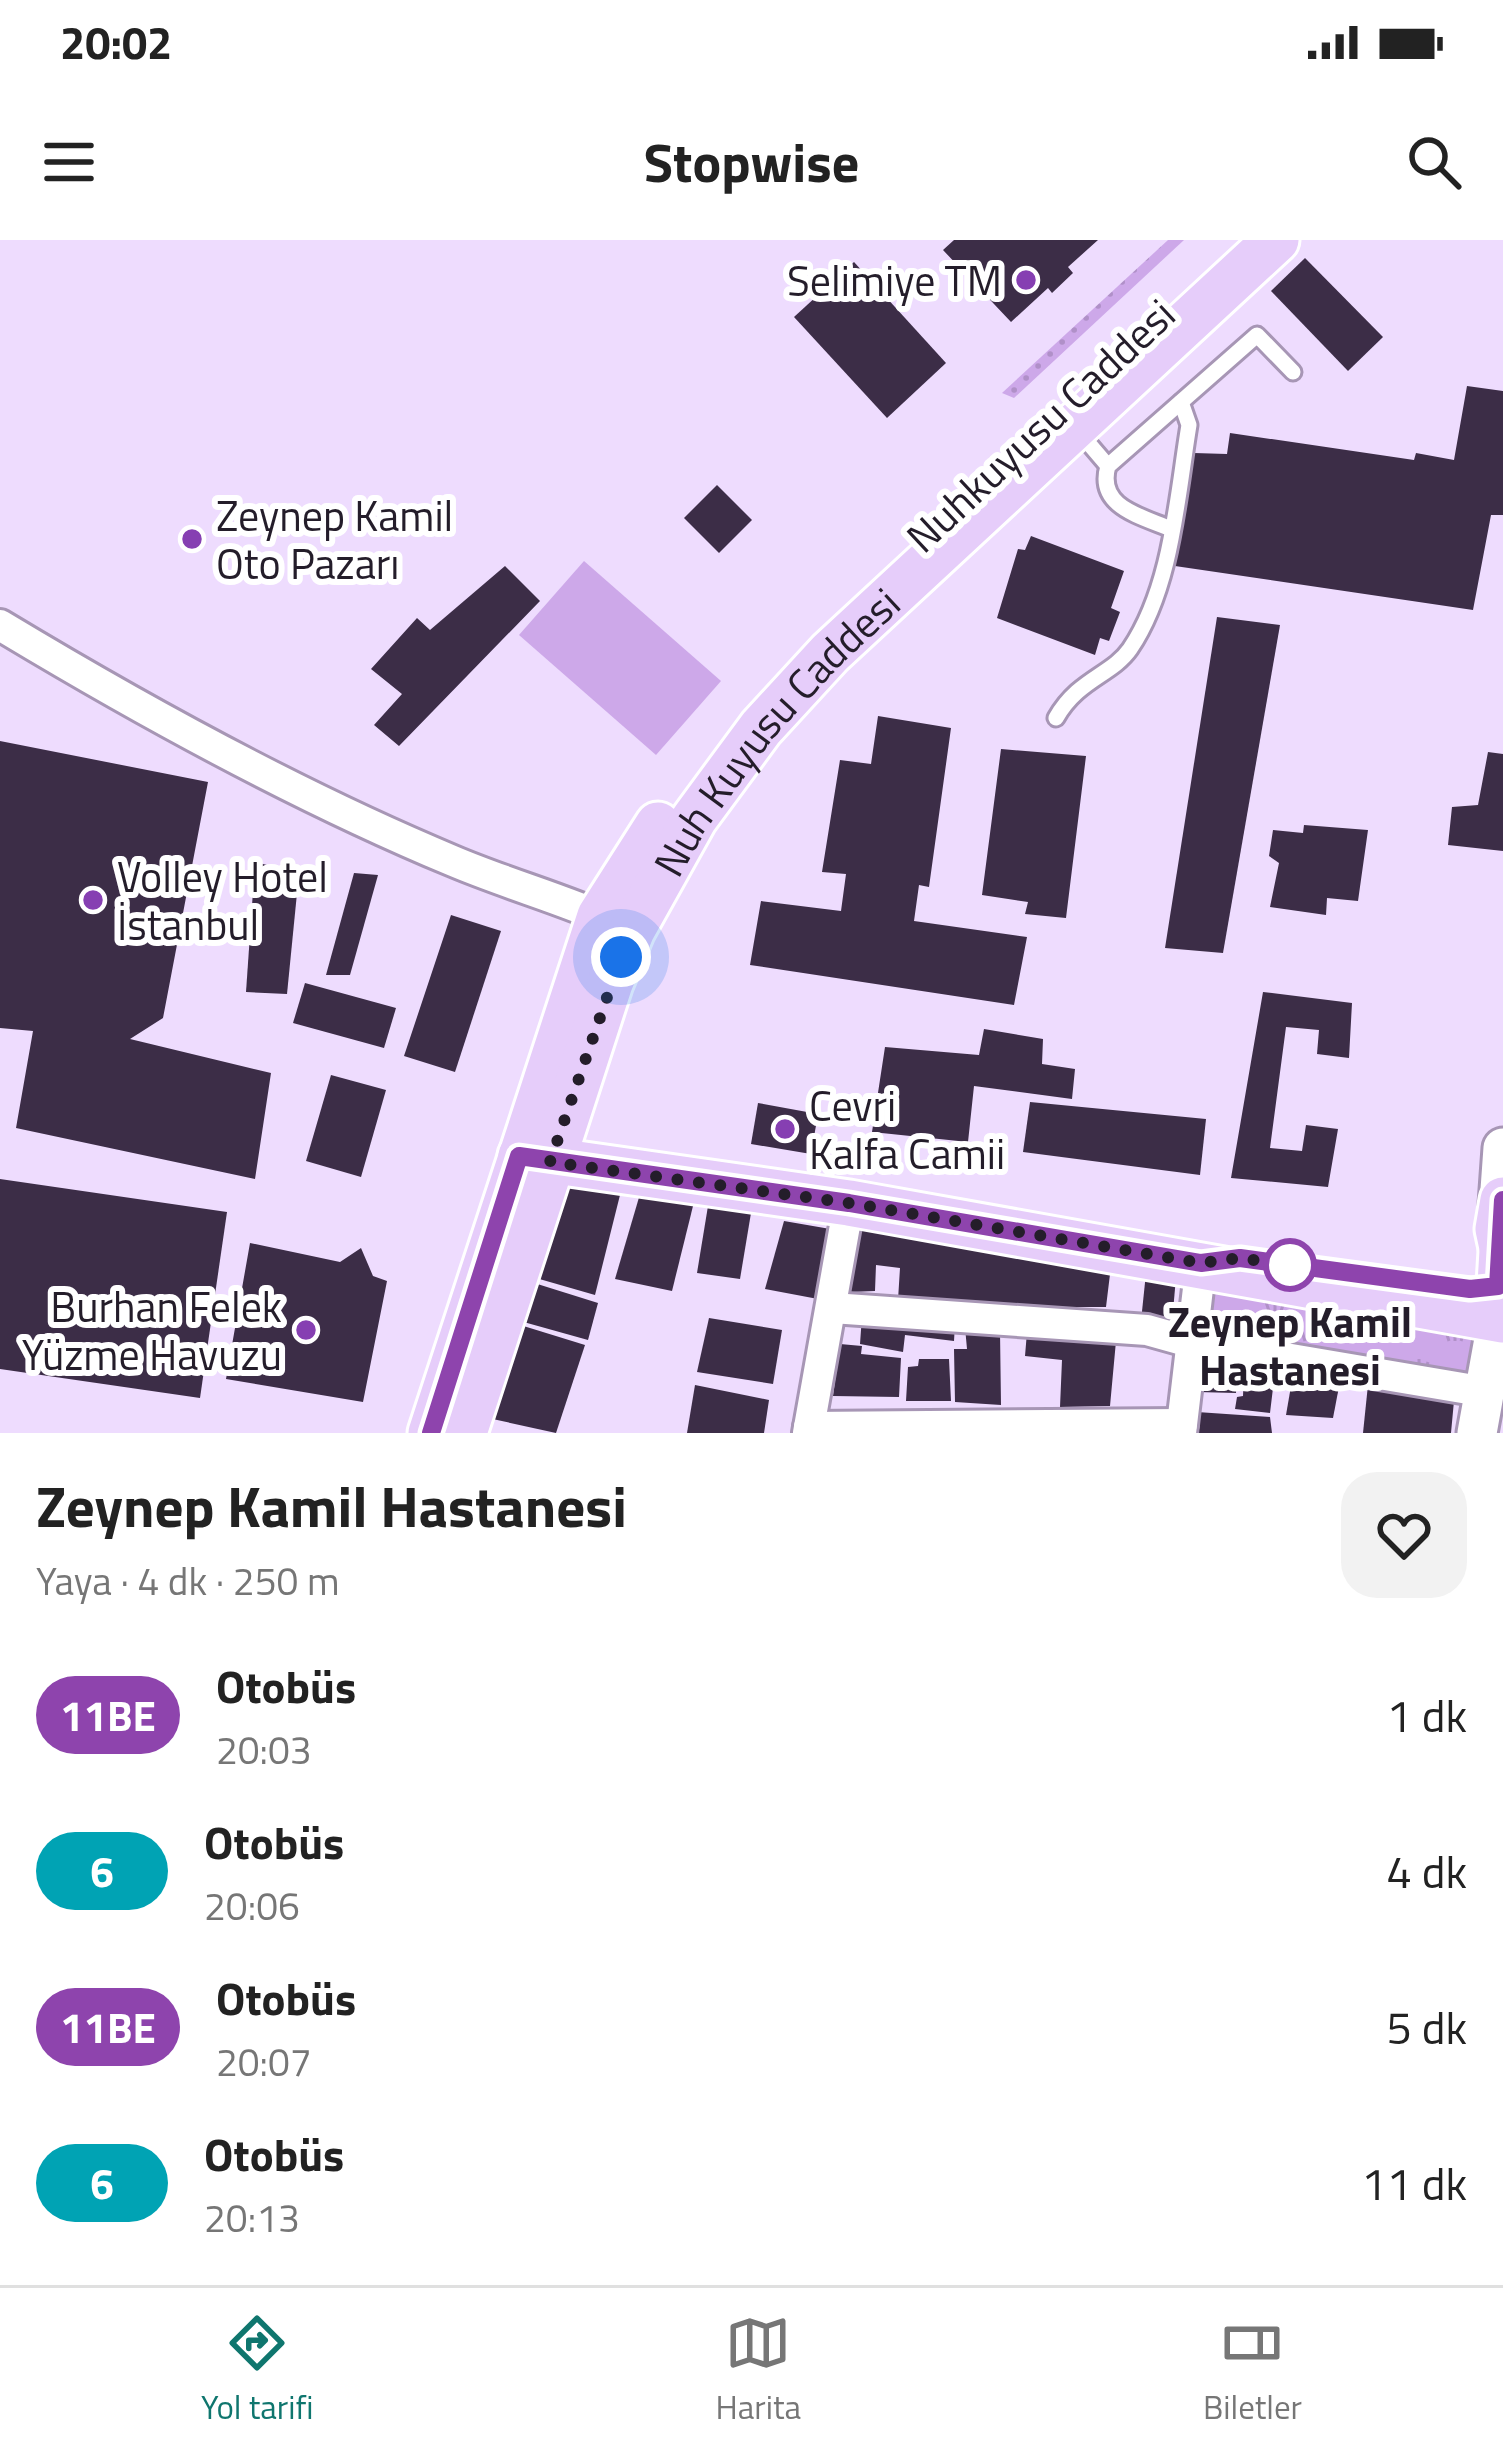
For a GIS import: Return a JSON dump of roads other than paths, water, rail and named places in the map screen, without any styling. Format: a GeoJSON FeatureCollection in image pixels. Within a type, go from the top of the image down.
{"type":"FeatureCollection","features":[{"type":"Feature","properties":{"kind":"main road","name":"Nuhkuyusu Caddesi"},"geometry":{"type":"LineString","coordinates":[[431,1433],[616,923],[687,780],[754,695],[1237,240]]}},
{"type":"Feature","properties":{"kind":"main road","name":"Nuh Kuyusu Caddesi"},"geometry":{"type":"LineString","coordinates":[[616,923],[761,728],[830,653],[1276,240]]}},
{"type":"Feature","properties":{"kind":"main road"},"geometry":{"type":"LineString","coordinates":[[464,1433],[534,1159],[849,1203],[1201,1263],[1232,1274],[1501,1263]]}},
{"type":"Feature","properties":{"kind":"street"},"geometry":{"type":"LineString","coordinates":[[0,626],[208,744],[337,808],[454,862],[616,923]]}},
{"type":"Feature","properties":{"kind":"street"},"geometry":{"type":"LineString","coordinates":[[1500,1433],[1494,1404],[1503,1148]]}},
{"type":"Feature","properties":{"kind":"street"},"geometry":{"type":"LineString","coordinates":[[849,1203],[809,1430],[1182,1429],[1201,1263]]}},
{"type":"Feature","properties":{"kind":"street"},"geometry":{"type":"LineString","coordinates":[[832,1308],[1147,1330],[1494,1404]]}},
{"type":"Feature","properties":{"kind":"street"},"geometry":{"type":"LineString","coordinates":[[1478,1433],[1494,1404]]}},
{"type":"Feature","properties":{"kind":"lane"},"geometry":{"type":"LineString","coordinates":[[1171,529],[1112,500],[1105,484],[1108,466],[1258,335],[1293,372]]}},
{"type":"Feature","properties":{"kind":"lane"},"geometry":{"type":"LineString","coordinates":[[1057,718],[1086,680],[1129,652],[1160,578],[1189,425],[1181,402]]}},
{"type":"Feature","properties":{"kind":"lane"},"geometry":{"type":"LineString","coordinates":[[1075,428],[1108,466]]}},
{"type":"Feature","properties":{"kind":"place","name":"Selimiye TM"},"geometry":{"type":"Point","coordinates":[1026,280]}},
{"type":"Feature","properties":{"kind":"place","name":"Zeynep Kamil Oto Pazarı"},"geometry":{"type":"Point","coordinates":[192,539]}},
{"type":"Feature","properties":{"kind":"place","name":"Volley Hotel İstanbul"},"geometry":{"type":"Point","coordinates":[93,900]}},
{"type":"Feature","properties":{"kind":"place","name":"Cevri Kalfa Camii"},"geometry":{"type":"Point","coordinates":[785,1129]}},
{"type":"Feature","properties":{"kind":"place","name":"Zeynep Kamil Hastanesi"},"geometry":{"type":"Point","coordinates":[1290,1265]}},
{"type":"Feature","properties":{"kind":"place","name":"Burhan Felek Yüzme Havuzu"},"geometry":{"type":"Point","coordinates":[306,1330]}}]}
